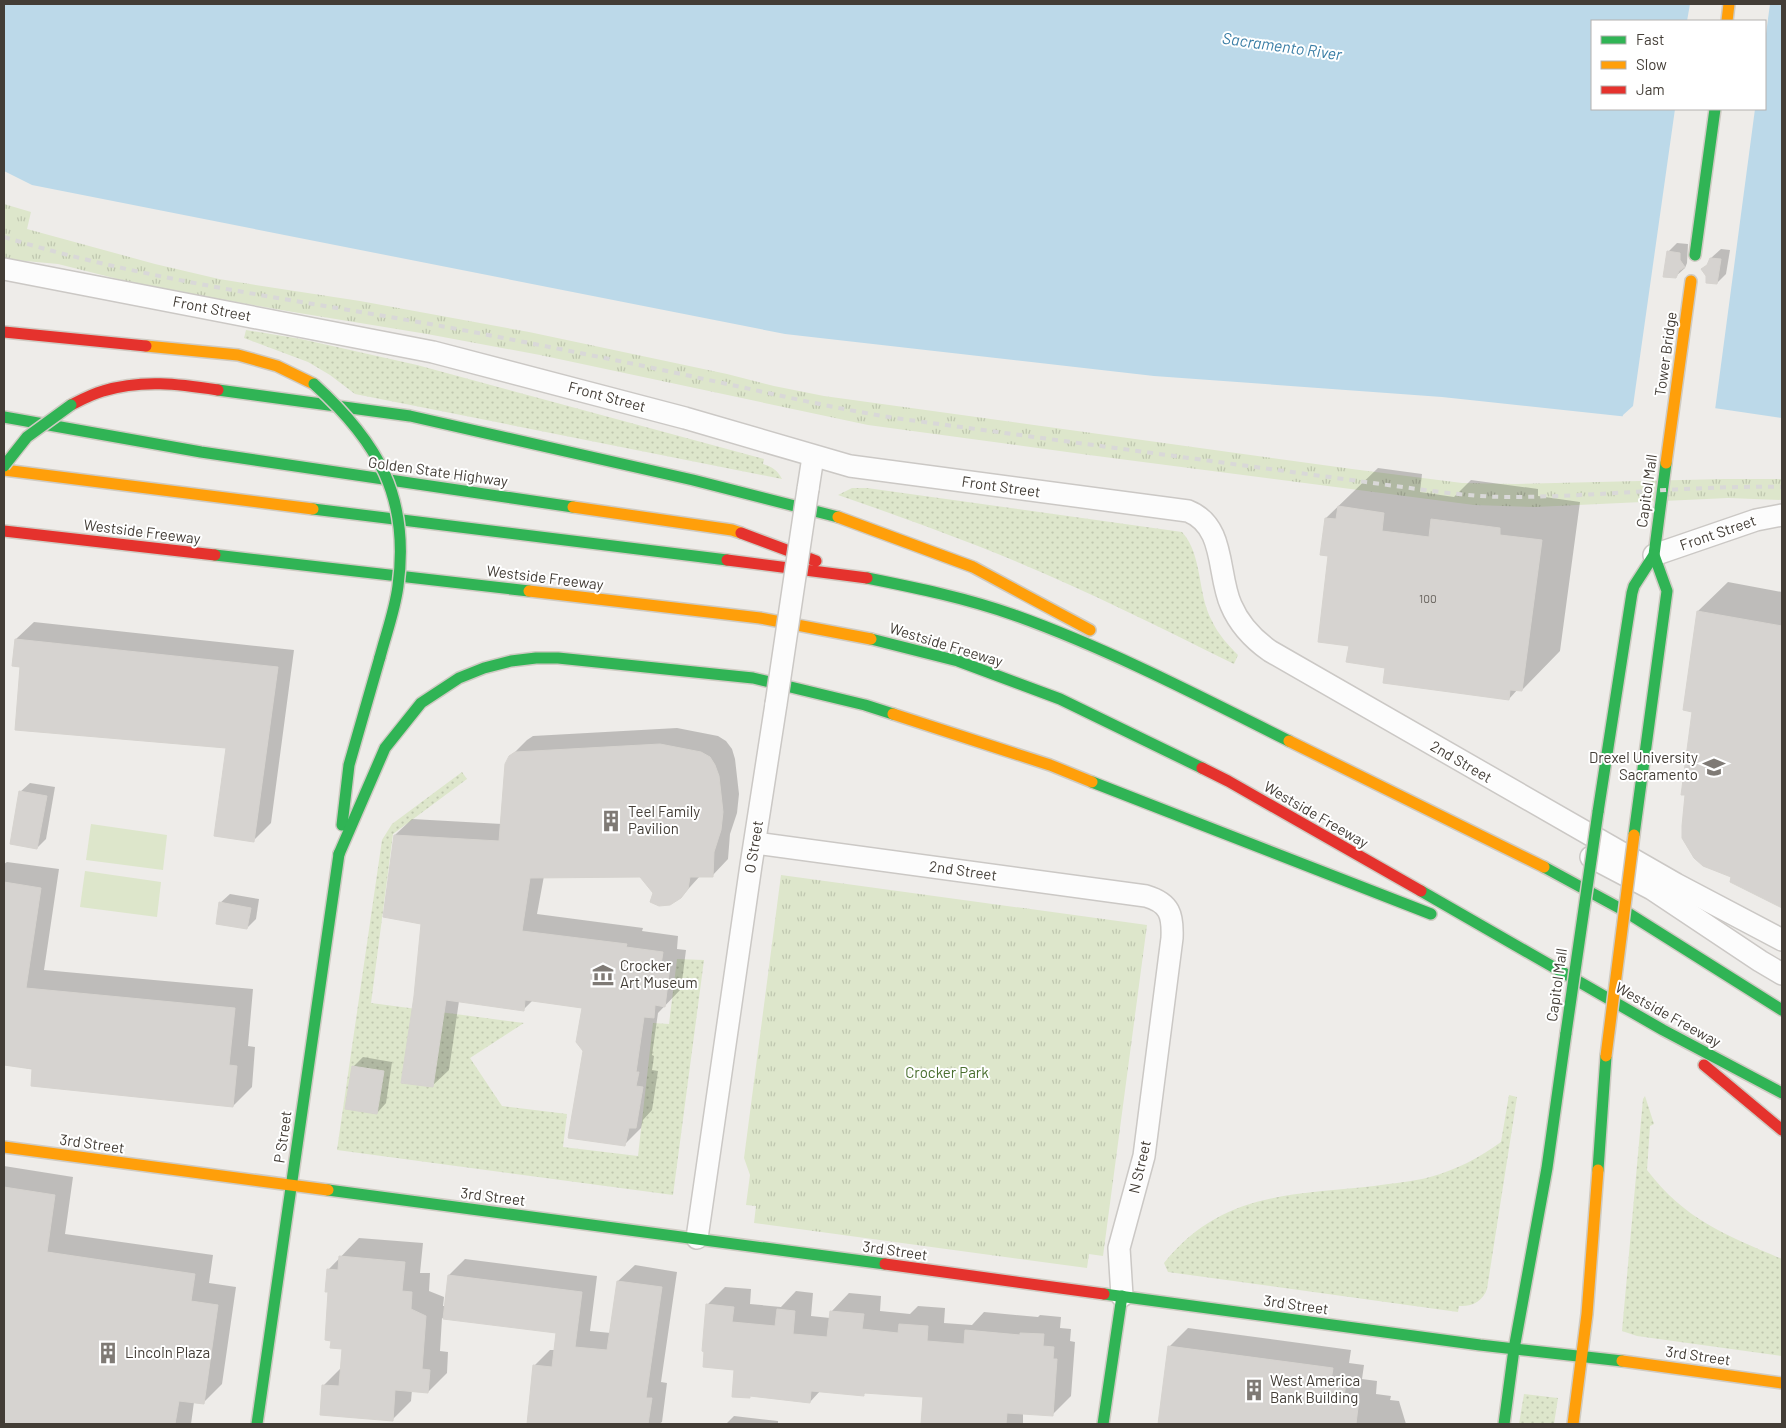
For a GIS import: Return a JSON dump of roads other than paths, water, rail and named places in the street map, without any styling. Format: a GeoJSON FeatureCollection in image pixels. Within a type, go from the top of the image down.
{"type":"FeatureCollection","features":[{"type":"Feature","properties":{"kind":"main road"},"geometry":{"type":"LineString","coordinates":[[1727,20],[1729,4]]}},
{"type":"Feature","properties":{"kind":"main road"},"geometry":{"type":"LineString","coordinates":[[1695,255],[1715,110]]}},
{"type":"Feature","properties":{"kind":"main road","name":"Tower Bridge"},"geometry":{"type":"LineString","coordinates":[[1671,431],[1691,281]]}},
{"type":"Feature","properties":{"kind":"main road"},"geometry":{"type":"LineString","coordinates":[[4,332],[238,356],[267,362],[292,371],[314,384],[347,415],[370,446],[389,480],[399,516],[401,555],[398,589],[349,765],[339,854]]}},
{"type":"Feature","properties":{"kind":"main road"},"geometry":{"type":"LineString","coordinates":[[4,466],[27,437],[71,405],[102,391],[135,384],[169,383],[410,416],[694,480],[848,519],[973,567],[1080,623],[1171,682]]}},
{"type":"Feature","properties":{"kind":"main road","name":"Golden State Highway"},"geometry":{"type":"LineString","coordinates":[[4,417],[201,452],[732,530],[862,577]]}},
{"type":"Feature","properties":{"kind":"main road","name":"Capitol Mall"},"geometry":{"type":"LineString","coordinates":[[1504,1424],[1514,1349],[1547,1168],[1591,857],[1632,593],[1634,586],[1654,555],[1671,431]]}},
{"type":"Feature","properties":{"kind":"main road"},"geometry":{"type":"LineString","coordinates":[[4,470],[862,577],[934,591],[1013,615],[1096,647],[1171,682],[1562,876],[1623,910],[1782,1010]]}},
{"type":"Feature","properties":{"kind":"main road","name":"Westside Freeway"},"geometry":{"type":"LineString","coordinates":[[4,531],[760,618],[863,637],[958,662],[1060,699],[1219,776],[1663,1030],[1782,1093]]}},
{"type":"Feature","properties":{"kind":"main road","name":"Capitol Mall"},"geometry":{"type":"LineString","coordinates":[[1573,1424],[1586,1314],[1606,1056],[1667,591],[1654,555]]}},
{"type":"Feature","properties":{"kind":"main road"},"geometry":{"type":"LineString","coordinates":[[339,854],[385,748],[405,720],[422,703],[459,678],[484,668],[528,659],[558,658],[753,678],[865,705],[1050,765],[1215,831],[1513,945]]}},
{"type":"Feature","properties":{"kind":"main road","name":"P Street"},"geometry":{"type":"LineString","coordinates":[[257,1424],[339,854]]}},
{"type":"Feature","properties":{"kind":"main road"},"geometry":{"type":"LineString","coordinates":[[1663,1030],[1782,1130]]}},
{"type":"Feature","properties":{"kind":"main road","name":"3rd Street"},"geometry":{"type":"LineString","coordinates":[[4,1147],[698,1238],[1581,1358],[1782,1382]]}},
{"type":"Feature","properties":{"kind":"main road","name":"N Street"},"geometry":{"type":"LineString","coordinates":[[1103,1424],[1122,1296]]}},
{"type":"Feature","properties":{"kind":"street","name":"Front Street"},"geometry":{"type":"LineString","coordinates":[[4,269],[433,352],[685,418],[765,440],[813,457],[857,468],[1188,512],[1194,514],[1207,524]]}},
{"type":"Feature","properties":{"kind":"street","name":"O Street"},"geometry":{"type":"LineString","coordinates":[[698,1238],[813,457]]}},
{"type":"Feature","properties":{"kind":"street","name":"Front Street"},"geometry":{"type":"LineString","coordinates":[[1654,555],[1756,520],[1782,515]]}},
{"type":"Feature","properties":{"kind":"street","name":"2nd Street"},"geometry":{"type":"LineString","coordinates":[[1207,524],[1216,542],[1230,603],[1242,625],[1270,652],[1676,884],[1782,940]]}},
{"type":"Feature","properties":{"kind":"street","name":"2nd Street"},"geometry":{"type":"LineString","coordinates":[[755,843],[1146,896],[1155,898],[1168,908]]}},
{"type":"Feature","properties":{"kind":"street"},"geometry":{"type":"LineString","coordinates":[[1591,857],[1652,889],[1782,974]]}},
{"type":"Feature","properties":{"kind":"street","name":"N Street"},"geometry":{"type":"LineString","coordinates":[[1122,1296],[1119,1248],[1146,1143],[1172,938],[1172,923],[1168,908]]}},
{"type":"Feature","properties":{"kind":"water","name":"Sacramento River"},"geometry":{"type":"Polygon","coordinates":[[[4,4],[1782,4],[1782,418],[1714,408],[1638,418],[1442,397],[1154,376],[785,334],[32,185],[4,171],[4,4]]]}},
{"type":"Feature","properties":{"kind":"railway"},"geometry":{"type":"LineString","coordinates":[[4,237],[62,253],[178,280],[473,332],[827,406],[902,419],[1479,496],[1576,495],[1714,488],[1782,487]]}},
{"type":"Feature","properties":{"kind":"place","name":"Drexel University Sacramento"},"geometry":{"type":"Point","coordinates":[1714,767]}},
{"type":"Feature","properties":{"kind":"place","name":"Teel Family Pavilion"},"geometry":{"type":"Point","coordinates":[611,821]}},
{"type":"Feature","properties":{"kind":"place","name":"Crocker Art Museum"},"geometry":{"type":"Point","coordinates":[603,975]}},
{"type":"Feature","properties":{"kind":"place","name":"Lincoln Plaza"},"geometry":{"type":"Point","coordinates":[108,1353]}},
{"type":"Feature","properties":{"kind":"place","name":"West America Bank Building"},"geometry":{"type":"Point","coordinates":[1254,1390]}},
{"type":"Feature","properties":{"kind":"park label","name":"Crocker Park"},"geometry":{"type":"Point","coordinates":[947,1073]}}]}
